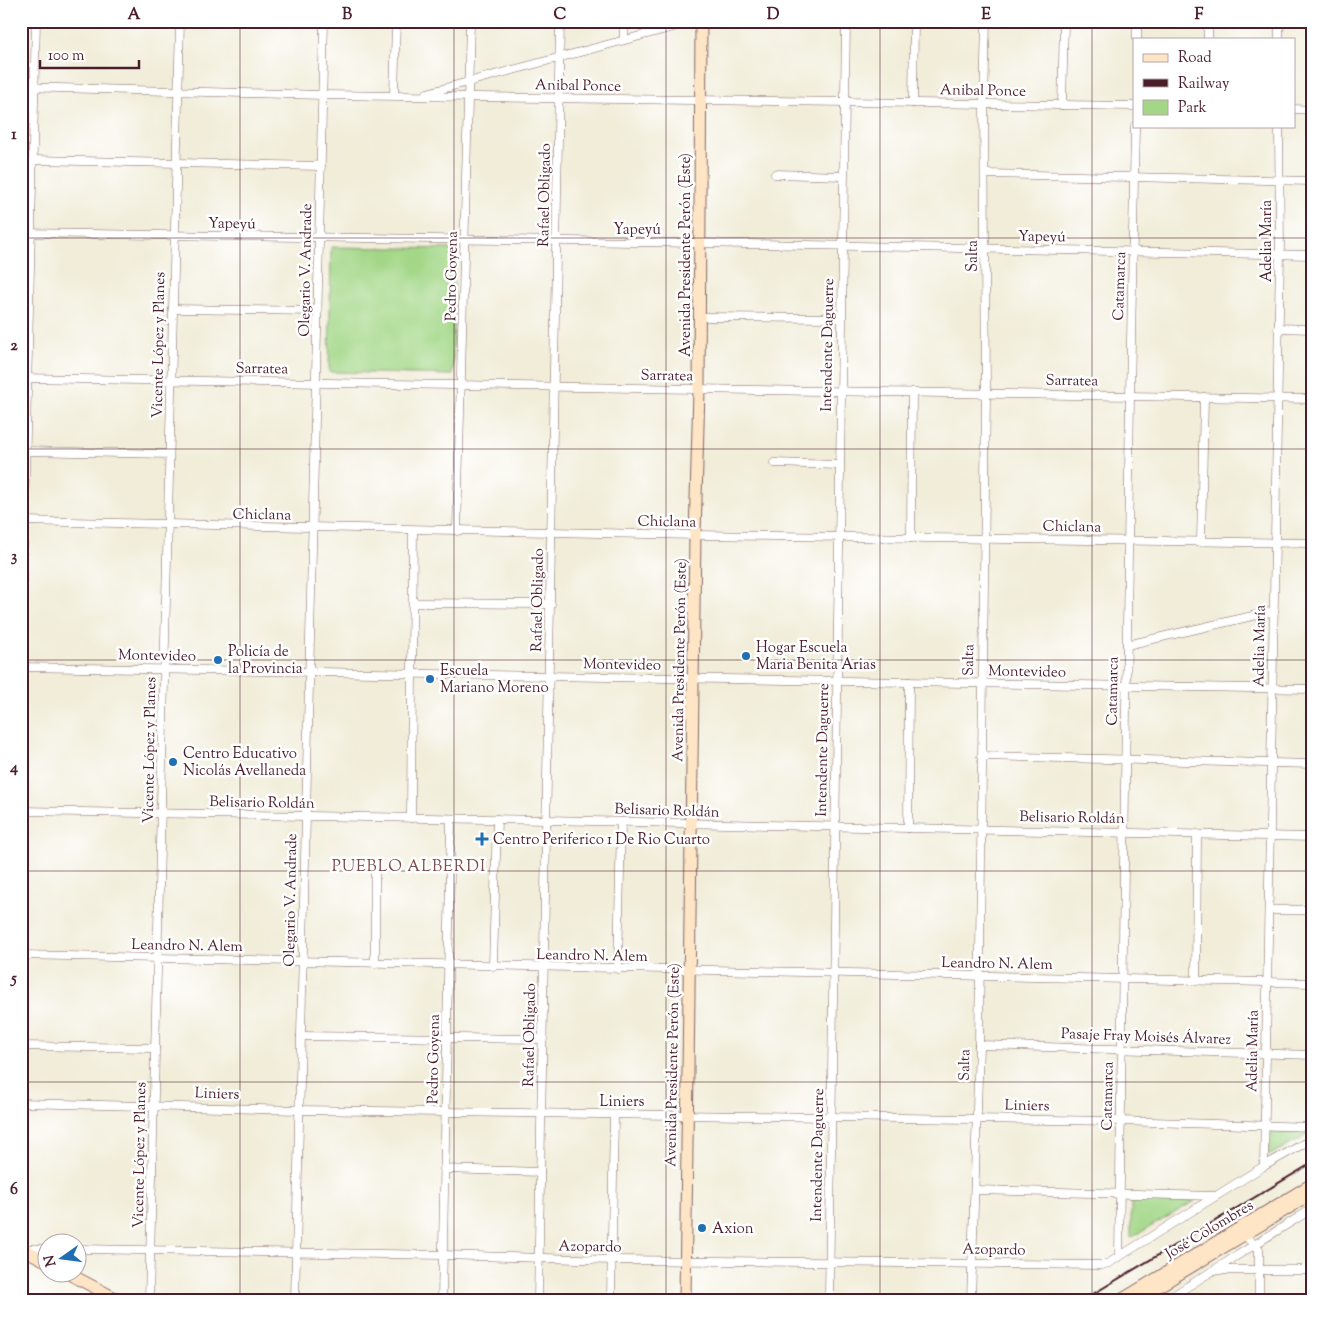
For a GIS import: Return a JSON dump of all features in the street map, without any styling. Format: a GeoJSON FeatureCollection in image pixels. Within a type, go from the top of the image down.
{"type":"FeatureCollection","features":[{"type":"Feature","properties":{"kind":"main road","name":"Avenida Presidente Perón (Este)"},"geometry":{"type":"LineString","coordinates":[[685,1300],[688,971],[700,317],[701,21]]}},
{"type":"Feature","properties":{"kind":"main road","name":"José Colombres"},"geometry":{"type":"LineString","coordinates":[[1136,1300],[1312,1184]]}},
{"type":"Feature","properties":{"kind":"main road","name":"José Colombres"},"geometry":{"type":"LineString","coordinates":[[1121,1300],[1312,1194]]}},
{"type":"Feature","properties":{"kind":"main road"},"geometry":{"type":"LineString","coordinates":[[22,1248],[38,1257]]}},
{"type":"Feature","properties":{"kind":"main road"},"geometry":{"type":"LineString","coordinates":[[88,1284],[119,1300]]}},
{"type":"Feature","properties":{"kind":"street"},"geometry":{"type":"LineString","coordinates":[[21,636],[22,521],[26,451],[25,308],[31,234],[36,21]]}},
{"type":"Feature","properties":{"kind":"street","name":"Vicente López y Planes"},"geometry":{"type":"LineString","coordinates":[[149,1300],[180,21]]}},
{"type":"Feature","properties":{"kind":"street"},"geometry":{"type":"LineString","coordinates":[[290,21],[324,22]]}},
{"type":"Feature","properties":{"kind":"street"},"geometry":{"type":"LineString","coordinates":[[394,95],[396,21]]}},
{"type":"Feature","properties":{"kind":"street","name":"Pedro Goyena"},"geometry":{"type":"LineString","coordinates":[[457,531],[470,21]]}},
{"type":"Feature","properties":{"kind":"street","name":"Rafael Obligado"},"geometry":{"type":"LineString","coordinates":[[538,1300],[560,21]]}},
{"type":"Feature","properties":{"kind":"street"},"geometry":{"type":"LineString","coordinates":[[624,21],[624,39]]}},
{"type":"Feature","properties":{"kind":"street"},"geometry":{"type":"LineString","coordinates":[[417,96],[696,21]]}},
{"type":"Feature","properties":{"kind":"street","name":"Intendente Daguerre"},"geometry":{"type":"LineString","coordinates":[[829,1300],[846,21]]}},
{"type":"Feature","properties":{"kind":"street"},"geometry":{"type":"LineString","coordinates":[[913,103],[914,21]]}},
{"type":"Feature","properties":{"kind":"street","name":"Salta"},"geometry":{"type":"LineString","coordinates":[[971,1300],[980,977],[980,829],[986,393],[984,104],[986,21]]}},
{"type":"Feature","properties":{"kind":"street"},"geometry":{"type":"LineString","coordinates":[[1062,105],[1064,21]]}},
{"type":"Feature","properties":{"kind":"street"},"geometry":{"type":"LineString","coordinates":[[1137,21],[1137,38]]}},
{"type":"Feature","properties":{"kind":"street"},"geometry":{"type":"LineString","coordinates":[[1208,21],[1208,38]]}},
{"type":"Feature","properties":{"kind":"street"},"geometry":{"type":"LineString","coordinates":[[1279,21],[1279,38]]}},
{"type":"Feature","properties":{"kind":"street","name":"Olegario V. Andrade"},"geometry":{"type":"LineString","coordinates":[[295,1300],[324,22]]}},
{"type":"Feature","properties":{"kind":"street","name":"Anibal Ponce"},"geometry":{"type":"LineString","coordinates":[[21,87],[701,101],[1133,106]]}},
{"type":"Feature","properties":{"kind":"street"},"geometry":{"type":"LineString","coordinates":[[1296,109],[1312,110]]}},
{"type":"Feature","properties":{"kind":"street","name":"Catamarca"},"geometry":{"type":"LineString","coordinates":[[1119,1257],[1135,128]]}},
{"type":"Feature","properties":{"kind":"street","name":"Adelia María"},"geometry":{"type":"LineString","coordinates":[[1264,1166],[1280,254],[1279,128]]}},
{"type":"Feature","properties":{"kind":"street"},"geometry":{"type":"LineString","coordinates":[[33,160],[321,166]]}},
{"type":"Feature","properties":{"kind":"street"},"geometry":{"type":"LineString","coordinates":[[775,174],[843,176]]}},
{"type":"Feature","properties":{"kind":"street"},"geometry":{"type":"LineString","coordinates":[[985,174],[1312,181]]}},
{"type":"Feature","properties":{"kind":"street","name":"Yapeyú"},"geometry":{"type":"LineString","coordinates":[[21,233],[557,242],[699,242],[1312,255]]}},
{"type":"Feature","properties":{"kind":"street"},"geometry":{"type":"LineString","coordinates":[[173,309],[318,311]]}},
{"type":"Feature","properties":{"kind":"street"},"geometry":{"type":"LineString","coordinates":[[700,317],[841,318]]}},
{"type":"Feature","properties":{"kind":"street"},"geometry":{"type":"LineString","coordinates":[[1278,328],[1312,329]]}},
{"type":"Feature","properties":{"kind":"street","name":"Sarratea"},"geometry":{"type":"LineString","coordinates":[[24,378],[1312,399]]}},
{"type":"Feature","properties":{"kind":"street"},"geometry":{"type":"LineString","coordinates":[[911,538],[912,392]]}},
{"type":"Feature","properties":{"kind":"street"},"geometry":{"type":"LineString","coordinates":[[1201,542],[1204,396]]}},
{"type":"Feature","properties":{"kind":"street"},"geometry":{"type":"LineString","coordinates":[[26,451],[170,454]]}},
{"type":"Feature","properties":{"kind":"street"},"geometry":{"type":"LineString","coordinates":[[774,463],[840,465]]}},
{"type":"Feature","properties":{"kind":"street","name":"Chiclana"},"geometry":{"type":"LineString","coordinates":[[22,521],[168,526],[695,536],[984,538],[1312,544]]}},
{"type":"Feature","properties":{"kind":"street"},"geometry":{"type":"LineString","coordinates":[[411,818],[413,530]]}},
{"type":"Feature","properties":{"kind":"street"},"geometry":{"type":"LineString","coordinates":[[413,603],[551,604]]}},
{"type":"Feature","properties":{"kind":"street"},"geometry":{"type":"LineString","coordinates":[[1127,645],[1274,611]]}},
{"type":"Feature","properties":{"kind":"street","name":"Montevideo"},"geometry":{"type":"LineString","coordinates":[[21,667],[693,680],[1312,689]]}},
{"type":"Feature","properties":{"kind":"street"},"geometry":{"type":"LineString","coordinates":[[908,828],[910,682]]}},
{"type":"Feature","properties":{"kind":"street"},"geometry":{"type":"LineString","coordinates":[[981,756],[1312,764]]}},
{"type":"Feature","properties":{"kind":"street","name":"Belisario Roldán"},"geometry":{"type":"LineString","coordinates":[[21,812],[496,819],[1312,837]]}},
{"type":"Feature","properties":{"kind":"street","name":"Pedro Goyena"},"geometry":{"type":"LineString","coordinates":[[442,1300],[451,819]]}},
{"type":"Feature","properties":{"kind":"street"},"geometry":{"type":"LineString","coordinates":[[493,966],[496,819]]}},
{"type":"Feature","properties":{"kind":"street"},"geometry":{"type":"LineString","coordinates":[[618,969],[621,822]]}},
{"type":"Feature","properties":{"kind":"street"},"geometry":{"type":"LineString","coordinates":[[1196,981],[1197,834]]}},
{"type":"Feature","properties":{"kind":"street"},"geometry":{"type":"LineString","coordinates":[[375,963],[376,868]]}},
{"type":"Feature","properties":{"kind":"street"},"geometry":{"type":"LineString","coordinates":[[1269,910],[1312,910]]}},
{"type":"Feature","properties":{"kind":"street","name":"Leandro N. Alem"},"geometry":{"type":"LineString","coordinates":[[21,955],[688,971],[1312,983]]}},
{"type":"Feature","properties":{"kind":"street"},"geometry":{"type":"LineString","coordinates":[[301,1036],[543,1039]]}},
{"type":"Feature","properties":{"kind":"street"},"geometry":{"type":"LineString","coordinates":[[21,1046],[155,1048]]}},
{"type":"Feature","properties":{"kind":"street","name":"Pasaje Fray Moisés Álvarez"},"geometry":{"type":"LineString","coordinates":[[979,1046],[1312,1055]]}},
{"type":"Feature","properties":{"kind":"street","name":"Liniers"},"geometry":{"type":"LineString","coordinates":[[21,1103],[614,1115],[687,1114],[977,1118],[1312,1127]]}},
{"type":"Feature","properties":{"kind":"street"},"geometry":{"type":"LineString","coordinates":[[611,1300],[614,1115]]}},
{"type":"Feature","properties":{"kind":"street"},"geometry":{"type":"LineString","coordinates":[[1119,1257],[1264,1166],[1312,1139]]}},
{"type":"Feature","properties":{"kind":"street"},"geometry":{"type":"LineString","coordinates":[[444,1169],[540,1172]]}},
{"type":"Feature","properties":{"kind":"street"},"geometry":{"type":"LineString","coordinates":[[975,1190],[1215,1196]]}},
{"type":"Feature","properties":{"kind":"street"},"geometry":{"type":"LineString","coordinates":[[1166,1300],[1254,1243],[1312,1209]]}},
{"type":"Feature","properties":{"kind":"street"},"geometry":{"type":"LineString","coordinates":[[1241,1232],[1259,1249],[1259,1300]]}},
{"type":"Feature","properties":{"kind":"street"},"geometry":{"type":"LineString","coordinates":[[22,1248],[38,1249]]}},
{"type":"Feature","properties":{"kind":"street","name":"Azopardo"},"geometry":{"type":"LineString","coordinates":[[88,1249],[612,1260],[973,1262],[1101,1265],[1119,1257]]}},
{"type":"Feature","properties":{"kind":"street"},"geometry":{"type":"LineString","coordinates":[[1214,1270],[1312,1270]]}},
{"type":"Feature","properties":{"kind":"green space"},"geometry":{"type":"Polygon","coordinates":[[[331,247],[455,249],[453,375],[329,372],[331,247]]]}},
{"type":"Feature","properties":{"kind":"green space"},"geometry":{"type":"Polygon","coordinates":[[[1270,1130],[1312,1133],[1268,1156],[1270,1130]]]}},
{"type":"Feature","properties":{"kind":"green space"},"geometry":{"type":"Polygon","coordinates":[[[1131,1201],[1195,1201],[1131,1238],[1131,1201]]]}},
{"type":"Feature","properties":{"kind":"railway"},"geometry":{"type":"LineString","coordinates":[[1083,1300],[1312,1163]]}},
{"type":"Feature","properties":{"kind":"place","name":"Hogar Escuela Maria Benita Arias"},"geometry":{"type":"Point","coordinates":[746,656]}},
{"type":"Feature","properties":{"kind":"place","name":"Policía de la Provincia"},"geometry":{"type":"Point","coordinates":[218,660]}},
{"type":"Feature","properties":{"kind":"place","name":"Escuela Mariano Moreno"},"geometry":{"type":"Point","coordinates":[430,679]}},
{"type":"Feature","properties":{"kind":"place","name":"Centro Educativo Nicolás Avellaneda"},"geometry":{"type":"Point","coordinates":[173,762]}},
{"type":"Feature","properties":{"kind":"place","name":"Centro Periferico 1 De Rio Cuarto"},"geometry":{"type":"Point","coordinates":[482,839]}},
{"type":"Feature","properties":{"kind":"place","name":"Axion"},"geometry":{"type":"Point","coordinates":[702,1228]}},
{"type":"Feature","properties":{"kind":"district","name":"PUEBLO ALBERDI"},"geometry":{"type":"Point","coordinates":[409,865]}}]}
